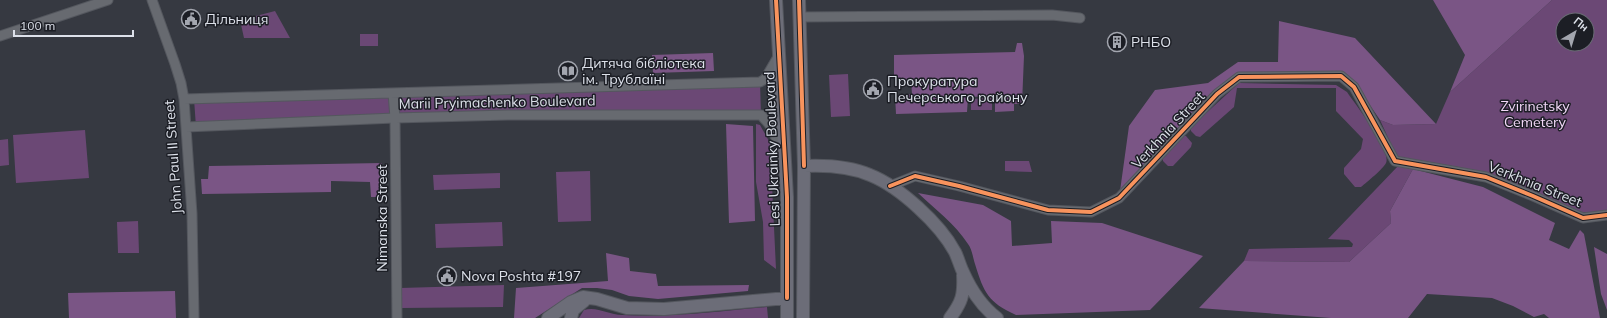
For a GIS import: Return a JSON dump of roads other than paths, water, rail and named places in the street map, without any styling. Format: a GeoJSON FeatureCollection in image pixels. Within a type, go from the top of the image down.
{"type":"FeatureCollection","features":[{"type":"Feature","properties":{"kind":"main road","name":"Lesi Ukrainky Boulevard"},"geometry":{"type":"LineString","coordinates":[[776,0],[787,197],[787,315]]}},
{"type":"Feature","properties":{"kind":"main road","name":"Lesi Ukrainky Boulevard"},"geometry":{"type":"LineString","coordinates":[[799,0],[804,166],[802,272],[803,316]]}},
{"type":"Feature","properties":{"kind":"main road"},"geometry":{"type":"LineString","coordinates":[[804,166],[824,165],[851,169],[869,174],[890,186],[937,226],[948,239],[956,254],[962,272],[979,302],[997,318]]}},
{"type":"Feature","properties":{"kind":"main road"},"geometry":{"type":"LineString","coordinates":[[786,271],[797,275],[802,272]]}},
{"type":"Feature","properties":{"kind":"main road"},"geometry":{"type":"LineString","coordinates":[[950,318],[962,301],[964,290],[962,272]]}},
{"type":"Feature","properties":{"kind":"main road"},"geometry":{"type":"LineString","coordinates":[[548,318],[578,298],[590,298],[627,308],[664,309],[787,298]]}},
{"type":"Feature","properties":{"kind":"main road"},"geometry":{"type":"LineString","coordinates":[[571,318],[573,310],[577,305],[590,298]]}},
{"type":"Feature","properties":{"kind":"street"},"geometry":{"type":"LineString","coordinates":[[0,36],[108,0]]}},
{"type":"Feature","properties":{"kind":"street","name":"John Paul II Street"},"geometry":{"type":"LineString","coordinates":[[152,0],[175,64],[184,99],[192,214],[194,318]]}},
{"type":"Feature","properties":{"kind":"street"},"geometry":{"type":"LineString","coordinates":[[799,17],[1052,15],[1080,18]]}},
{"type":"Feature","properties":{"kind":"street","name":"Marii Pryimachenko Boulevard"},"geometry":{"type":"LineString","coordinates":[[184,99],[760,82],[765,79],[779,53]]}},
{"type":"Feature","properties":{"kind":"street","name":"Verkhnia Street"},"geometry":{"type":"LineString","coordinates":[[890,186],[915,176],[959,186],[1048,210],[1091,212],[1119,198],[1217,94],[1239,77],[1341,76],[1354,87],[1395,161],[1486,177],[1582,218],[1607,215]]}},
{"type":"Feature","properties":{"kind":"street","name":"Nimanska Street"},"geometry":{"type":"LineString","coordinates":[[393,93],[395,118],[397,318]]}},
{"type":"Feature","properties":{"kind":"street","name":"Marii Pryimachenko Boulevard"},"geometry":{"type":"LineString","coordinates":[[186,127],[395,118],[623,114],[761,115],[769,124],[785,156]]}},
{"type":"Feature","properties":{"kind":"place","name":"Дільниця"},"geometry":{"type":"Point","coordinates":[191,19]}},
{"type":"Feature","properties":{"kind":"place","name":"РНБО"},"geometry":{"type":"Point","coordinates":[1117,42]}},
{"type":"Feature","properties":{"kind":"place","name":"Дитяча бібліотека ім. Трублаїні"},"geometry":{"type":"Point","coordinates":[568,71]}},
{"type":"Feature","properties":{"kind":"place","name":"Прокуратура Печерського району"},"geometry":{"type":"Point","coordinates":[873,89]}},
{"type":"Feature","properties":{"kind":"place","name":"Nova Poshta #197"},"geometry":{"type":"Point","coordinates":[447,276]}},
{"type":"Feature","properties":{"kind":"park label","name":"Zvirinetsky Cemetery"},"geometry":{"type":"Point","coordinates":[1535,114]}}]}
